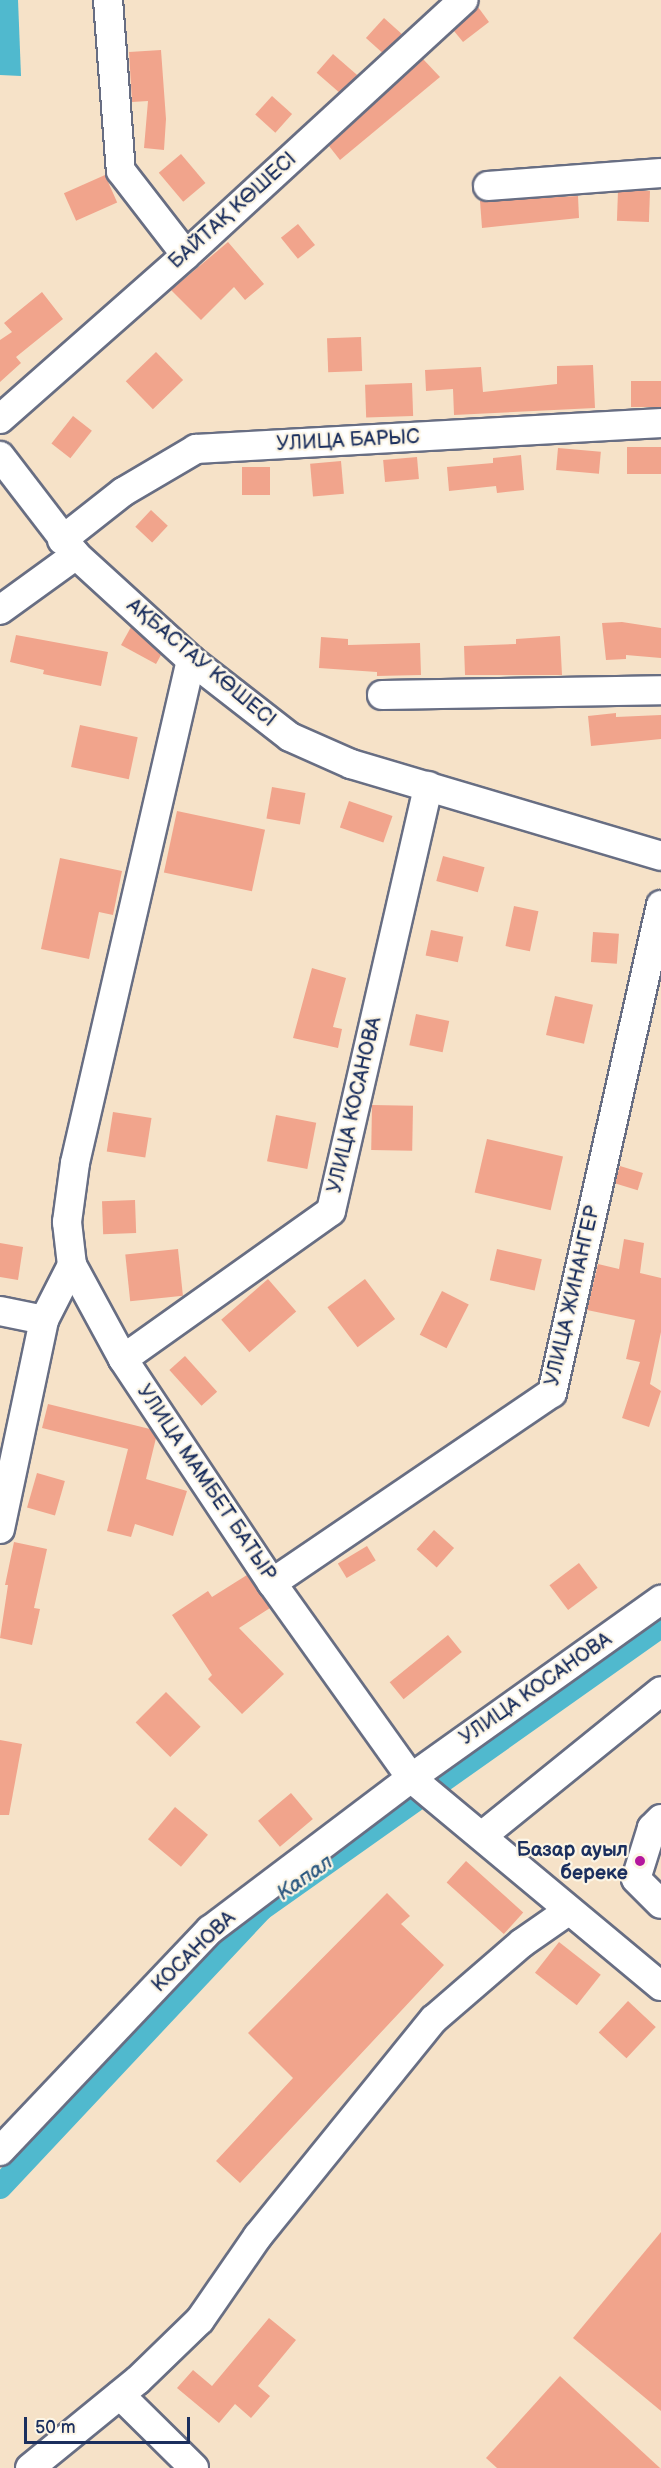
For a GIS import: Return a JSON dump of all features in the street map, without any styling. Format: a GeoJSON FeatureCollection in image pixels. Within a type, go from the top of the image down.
{"type":"FeatureCollection","features":[{"type":"Feature","properties":{"kind":"street"},"geometry":{"type":"LineString","coordinates":[[108,0],[121,171],[186,255]]}},
{"type":"Feature","properties":{"kind":"street","name":"БАЙТАҚ КӨШЕСІ"},"geometry":{"type":"LineString","coordinates":[[0,419],[186,255],[463,0]]}},
{"type":"Feature","properties":{"kind":"street"},"geometry":{"type":"LineString","coordinates":[[488,186],[661,172]]}},
{"type":"Feature","properties":{"kind":"street","name":"УЛИЦА БАРЫС"},"geometry":{"type":"LineString","coordinates":[[0,610],[69,548],[123,492],[196,449],[661,423]]}},
{"type":"Feature","properties":{"kind":"street","name":"АҚБАСТАУ КӨШЕСІ"},"geometry":{"type":"LineString","coordinates":[[0,456],[69,548],[191,660],[290,737],[351,764],[661,856]]}},
{"type":"Feature","properties":{"kind":"street","name":"УЛИЦА МАМБЕТ БАТЫР"},"geometry":{"type":"LineString","coordinates":[[191,660],[75,1163],[67,1222],[72,1265],[123,1359],[272,1584],[411,1778],[568,1911],[660,1984]]}},
{"type":"Feature","properties":{"kind":"street"},"geometry":{"type":"LineString","coordinates":[[382,695],[661,690]]}},
{"type":"Feature","properties":{"kind":"street","name":"УЛИЦА КОСАНОВА"},"geometry":{"type":"LineString","coordinates":[[123,1359],[331,1211],[428,786]]}},
{"type":"Feature","properties":{"kind":"street","name":"УЛИЦА ЖИHАНГЕР"},"geometry":{"type":"LineString","coordinates":[[272,1584],[552,1393],[661,905]]}},
{"type":"Feature","properties":{"kind":"street"},"geometry":{"type":"LineString","coordinates":[[0,1529],[44,1320],[72,1265]]}},
{"type":"Feature","properties":{"kind":"street"},"geometry":{"type":"LineString","coordinates":[[0,1311],[44,1320]]}},
{"type":"Feature","properties":{"kind":"street","name":"УЛИЦА КОСАНОВА"},"geometry":{"type":"LineString","coordinates":[[411,1778],[661,1600]]}},
{"type":"Feature","properties":{"kind":"street"},"geometry":{"type":"LineString","coordinates":[[482,1836],[661,1691]]}},
{"type":"Feature","properties":{"kind":"street","name":"КОСАНОВА"},"geometry":{"type":"LineString","coordinates":[[0,2151],[210,1930],[411,1778]]}},
{"type":"Feature","properties":{"kind":"street"},"geometry":{"type":"LineString","coordinates":[[661,1818],[652,1828],[636,1879],[661,1904]]}},
{"type":"Feature","properties":{"kind":"street"},"geometry":{"type":"LineString","coordinates":[[30,2468],[120,2395],[200,2320],[258,2236],[434,2019],[522,1942],[568,1911]]}},
{"type":"Feature","properties":{"kind":"street"},"geometry":{"type":"LineString","coordinates":[[120,2395],[194,2468]]}},
{"type":"Feature","properties":{"kind":"water"},"geometry":{"type":"Polygon","coordinates":[[[0,0],[18,0],[21,76],[0,75],[0,0]]]}},
{"type":"Feature","properties":{"kind":"building"},"geometry":{"type":"Polygon","coordinates":[[[478,7],[489,22],[463,42],[454,31],[478,7]]]}},
{"type":"Feature","properties":{"kind":"building"},"geometry":{"type":"Polygon","coordinates":[[[384,18],[402,34],[384,54],[366,38],[384,18]]]}},
{"type":"Feature","properties":{"kind":"building"},"geometry":{"type":"Polygon","coordinates":[[[161,50],[166,119],[164,150],[144,148],[148,101],[132,102],[129,52],[161,50]]]}},
{"type":"Feature","properties":{"kind":"building"},"geometry":{"type":"Polygon","coordinates":[[[333,54],[357,75],[341,94],[317,73],[333,54]]]}},
{"type":"Feature","properties":{"kind":"building"},"geometry":{"type":"Polygon","coordinates":[[[423,59],[440,77],[340,160],[329,146],[423,59]]]}},
{"type":"Feature","properties":{"kind":"building"},"geometry":{"type":"Polygon","coordinates":[[[272,96],[292,114],[275,133],[255,115],[272,96]]]}},
{"type":"Feature","properties":{"kind":"building"},"geometry":{"type":"Polygon","coordinates":[[[181,154],[205,183],[183,202],[159,173],[181,154]]]}},
{"type":"Feature","properties":{"kind":"building"},"geometry":{"type":"Polygon","coordinates":[[[105,175],[117,202],[76,221],[64,193],[105,175]]]}},
{"type":"Feature","properties":{"kind":"building"},"geometry":{"type":"Polygon","coordinates":[[[618,190],[650,191],[649,222],[617,221],[618,190]]]}},
{"type":"Feature","properties":{"kind":"building"},"geometry":{"type":"Polygon","coordinates":[[[578,196],[579,218],[482,228],[480,201],[578,196]]]}},
{"type":"Feature","properties":{"kind":"building"},"geometry":{"type":"Polygon","coordinates":[[[298,224],[315,245],[298,259],[281,238],[298,224]]]}},
{"type":"Feature","properties":{"kind":"building"},"geometry":{"type":"Polygon","coordinates":[[[228,242],[264,284],[245,300],[234,287],[201,320],[171,290],[228,242]]]}},
{"type":"Feature","properties":{"kind":"building"},"geometry":{"type":"Polygon","coordinates":[[[42,292],[63,319],[16,357],[21,363],[0,382],[0,340],[12,332],[4,323],[42,292]]]}},
{"type":"Feature","properties":{"kind":"building"},"geometry":{"type":"Polygon","coordinates":[[[361,337],[362,371],[328,372],[327,338],[361,337]]]}},
{"type":"Feature","properties":{"kind":"building"},"geometry":{"type":"Polygon","coordinates":[[[156,352],[183,380],[153,409],[126,381],[156,352]]]}},
{"type":"Feature","properties":{"kind":"building"},"geometry":{"type":"Polygon","coordinates":[[[593,365],[595,408],[454,415],[453,389],[426,391],[425,370],[481,367],[483,392],[557,384],[557,366],[593,365]]]}},
{"type":"Feature","properties":{"kind":"building"},"geometry":{"type":"Polygon","coordinates":[[[631,381],[661,381],[661,407],[631,407],[631,381]]]}},
{"type":"Feature","properties":{"kind":"building"},"geometry":{"type":"Polygon","coordinates":[[[412,383],[413,416],[366,418],[365,385],[412,383]]]}},
{"type":"Feature","properties":{"kind":"building"},"geometry":{"type":"Polygon","coordinates":[[[73,416],[92,431],[70,458],[51,444],[73,416]]]}},
{"type":"Feature","properties":{"kind":"building"},"geometry":{"type":"Polygon","coordinates":[[[627,447],[661,447],[661,474],[627,474],[627,447]]]}},
{"type":"Feature","properties":{"kind":"building"},"geometry":{"type":"Polygon","coordinates":[[[558,448],[601,452],[599,474],[556,470],[558,448]]]}},
{"type":"Feature","properties":{"kind":"building"},"geometry":{"type":"Polygon","coordinates":[[[521,455],[524,490],[497,493],[496,486],[449,491],[447,467],[493,463],[493,458],[521,455]]]}},
{"type":"Feature","properties":{"kind":"building"},"geometry":{"type":"Polygon","coordinates":[[[417,457],[419,479],[385,482],[383,460],[417,457]]]}},
{"type":"Feature","properties":{"kind":"building"},"geometry":{"type":"Polygon","coordinates":[[[341,461],[344,494],[313,497],[310,464],[341,461]]]}},
{"type":"Feature","properties":{"kind":"building"},"geometry":{"type":"Polygon","coordinates":[[[242,467],[270,467],[270,495],[242,495],[242,467]]]}},
{"type":"Feature","properties":{"kind":"building"},"geometry":{"type":"Polygon","coordinates":[[[151,510],[168,526],[152,543],[135,527],[151,510]]]}},
{"type":"Feature","properties":{"kind":"building"},"geometry":{"type":"Polygon","coordinates":[[[622,622],[661,628],[661,658],[626,655],[626,659],[606,660],[602,623],[622,622]]]}},
{"type":"Feature","properties":{"kind":"building"},"geometry":{"type":"Polygon","coordinates":[[[131,627],[161,655],[156,664],[121,645],[131,627]]]}},
{"type":"Feature","properties":{"kind":"building"},"geometry":{"type":"Polygon","coordinates":[[[16,635],[108,652],[101,686],[43,674],[44,670],[10,662],[16,635]]]}},
{"type":"Feature","properties":{"kind":"building"},"geometry":{"type":"Polygon","coordinates":[[[560,636],[562,675],[465,675],[464,646],[516,644],[516,639],[560,636]]]}},
{"type":"Feature","properties":{"kind":"building"},"geometry":{"type":"Polygon","coordinates":[[[321,637],[348,639],[348,645],[420,643],[421,675],[377,676],[377,672],[319,668],[321,637]]]}},
{"type":"Feature","properties":{"kind":"building"},"geometry":{"type":"Polygon","coordinates":[[[616,713],[616,717],[661,715],[661,739],[591,746],[588,716],[616,713]]]}},
{"type":"Feature","properties":{"kind":"building"},"geometry":{"type":"Polygon","coordinates":[[[80,725],[138,737],[129,779],[71,767],[80,725]]]}},
{"type":"Feature","properties":{"kind":"building"},"geometry":{"type":"Polygon","coordinates":[[[272,787],[305,793],[300,824],[266,819],[272,787]]]}},
{"type":"Feature","properties":{"kind":"building"},"geometry":{"type":"Polygon","coordinates":[[[349,801],[392,816],[383,842],[340,827],[349,801]]]}},
{"type":"Feature","properties":{"kind":"building"},"geometry":{"type":"Polygon","coordinates":[[[177,811],[265,830],[252,891],[164,873],[177,811]]]}},
{"type":"Feature","properties":{"kind":"building"},"geometry":{"type":"Polygon","coordinates":[[[443,856],[485,867],[478,892],[436,881],[443,856]]]}},
{"type":"Feature","properties":{"kind":"building"},"geometry":{"type":"Polygon","coordinates":[[[60,858],[122,871],[113,915],[99,912],[89,959],[41,949],[60,858]]]}},
{"type":"Feature","properties":{"kind":"building"},"geometry":{"type":"Polygon","coordinates":[[[514,906],[538,911],[530,951],[505,946],[514,906]]]}},
{"type":"Feature","properties":{"kind":"building"},"geometry":{"type":"Polygon","coordinates":[[[431,930],[463,937],[458,962],[426,955],[431,930]]]}},
{"type":"Feature","properties":{"kind":"building"},"geometry":{"type":"Polygon","coordinates":[[[593,932],[619,934],[617,964],[591,962],[593,932]]]}},
{"type":"Feature","properties":{"kind":"building"},"geometry":{"type":"Polygon","coordinates":[[[312,968],[346,978],[333,1027],[342,1029],[338,1048],[293,1038],[312,968]]]}},
{"type":"Feature","properties":{"kind":"building"},"geometry":{"type":"Polygon","coordinates":[[[555,996],[593,1005],[584,1044],[546,1035],[555,996]]]}},
{"type":"Feature","properties":{"kind":"building"},"geometry":{"type":"Polygon","coordinates":[[[416,1014],[449,1021],[443,1052],[409,1045],[416,1014]]]}},
{"type":"Feature","properties":{"kind":"building"},"geometry":{"type":"Polygon","coordinates":[[[372,1105],[413,1106],[412,1151],[371,1150],[372,1105]]]}},
{"type":"Feature","properties":{"kind":"building"},"geometry":{"type":"Polygon","coordinates":[[[113,1112],[152,1118],[145,1158],[107,1152],[113,1112]]]}},
{"type":"Feature","properties":{"kind":"building"},"geometry":{"type":"Polygon","coordinates":[[[276,1115],[316,1123],[307,1169],[267,1161],[276,1115]]]}},
{"type":"Feature","properties":{"kind":"building"},"geometry":{"type":"Polygon","coordinates":[[[487,1139],[563,1157],[551,1210],[475,1193],[487,1139]]]}},
{"type":"Feature","properties":{"kind":"building"},"geometry":{"type":"Polygon","coordinates":[[[620,1166],[643,1173],[638,1190],[615,1183],[620,1166]]]}},
{"type":"Feature","properties":{"kind":"building"},"geometry":{"type":"Polygon","coordinates":[[[135,1200],[136,1233],[103,1234],[102,1201],[135,1200]]]}},
{"type":"Feature","properties":{"kind":"building"},"geometry":{"type":"Polygon","coordinates":[[[624,1239],[644,1243],[640,1273],[661,1278],[661,1332],[650,1384],[661,1391],[649,1427],[622,1418],[640,1362],[626,1359],[635,1320],[587,1310],[598,1264],[619,1269],[624,1239]]]}},
{"type":"Feature","properties":{"kind":"building"},"geometry":{"type":"Polygon","coordinates":[[[0,1243],[23,1247],[18,1280],[0,1277],[0,1243]]]}},
{"type":"Feature","properties":{"kind":"building"},"geometry":{"type":"Polygon","coordinates":[[[178,1249],[183,1296],[130,1301],[125,1255],[178,1249]]]}},
{"type":"Feature","properties":{"kind":"building"},"geometry":{"type":"Polygon","coordinates":[[[497,1249],[542,1259],[535,1291],[490,1280],[497,1249]]]}},
{"type":"Feature","properties":{"kind":"building"},"geometry":{"type":"Polygon","coordinates":[[[268,1279],[296,1311],[249,1352],[221,1320],[268,1279]]]}},
{"type":"Feature","properties":{"kind":"building"},"geometry":{"type":"Polygon","coordinates":[[[365,1279],[395,1319],[358,1347],[327,1307],[365,1279]]]}},
{"type":"Feature","properties":{"kind":"building"},"geometry":{"type":"Polygon","coordinates":[[[442,1291],[469,1305],[446,1348],[420,1335],[442,1291]]]}},
{"type":"Feature","properties":{"kind":"building"},"geometry":{"type":"Polygon","coordinates":[[[185,1356],[217,1392],[202,1406],[169,1370],[185,1356]]]}},
{"type":"Feature","properties":{"kind":"building"},"geometry":{"type":"Polygon","coordinates":[[[48,1404],[150,1429],[156,1438],[146,1479],[187,1491],[173,1536],[135,1524],[131,1537],[107,1531],[128,1449],[42,1428],[48,1404]]]}},
{"type":"Feature","properties":{"kind":"building"},"geometry":{"type":"Polygon","coordinates":[[[37,1473],[65,1481],[55,1516],[27,1508],[37,1473]]]}},
{"type":"Feature","properties":{"kind":"building"},"geometry":{"type":"Polygon","coordinates":[[[434,1530],[454,1548],[437,1567],[417,1549],[434,1530]]]}},
{"type":"Feature","properties":{"kind":"building"},"geometry":{"type":"Polygon","coordinates":[[[14,1542],[47,1549],[34,1608],[40,1609],[32,1645],[0,1638],[8,1585],[5,1585],[14,1542]]]}},
{"type":"Feature","properties":{"kind":"building"},"geometry":{"type":"Polygon","coordinates":[[[367,1546],[376,1561],[347,1578],[338,1564],[367,1546]]]}},
{"type":"Feature","properties":{"kind":"building"},"geometry":{"type":"Polygon","coordinates":[[[579,1563],[598,1588],[568,1610],[549,1585],[579,1563]]]}},
{"type":"Feature","properties":{"kind":"building"},"geometry":{"type":"Polygon","coordinates":[[[247,1575],[270,1608],[239,1628],[284,1674],[242,1714],[208,1679],[212,1675],[172,1615],[208,1591],[212,1597],[247,1575]]]}},
{"type":"Feature","properties":{"kind":"building"},"geometry":{"type":"Polygon","coordinates":[[[448,1635],[462,1652],[404,1699],[390,1682],[448,1635]]]}},
{"type":"Feature","properties":{"kind":"building"},"geometry":{"type":"Polygon","coordinates":[[[166,1692],[201,1727],[170,1757],[136,1722],[166,1692]]]}},
{"type":"Feature","properties":{"kind":"building"},"geometry":{"type":"Polygon","coordinates":[[[0,1740],[22,1744],[9,1815],[0,1815],[0,1740]]]}},
{"type":"Feature","properties":{"kind":"building"},"geometry":{"type":"Polygon","coordinates":[[[291,1793],[313,1819],[280,1847],[258,1821],[291,1793]]]}},
{"type":"Feature","properties":{"kind":"building"},"geometry":{"type":"Polygon","coordinates":[[[175,1807],[208,1835],[181,1867],[148,1839],[175,1807]]]}},
{"type":"Feature","properties":{"kind":"building"},"geometry":{"type":"Polygon","coordinates":[[[466,1861],[523,1913],[504,1934],[447,1883],[466,1861]]]}},
{"type":"Feature","properties":{"kind":"building"},"geometry":{"type":"Polygon","coordinates":[[[387,1893],[410,1916],[401,1924],[444,1965],[240,2183],[216,2161],[293,2078],[248,2033],[387,1893]]]}},
{"type":"Feature","properties":{"kind":"building"},"geometry":{"type":"Polygon","coordinates":[[[559,1942],[601,1975],[577,2005],[535,1973],[559,1942]]]}},
{"type":"Feature","properties":{"kind":"building"},"geometry":{"type":"Polygon","coordinates":[[[628,2001],[656,2027],[626,2058],[599,2032],[628,2001]]]}},
{"type":"Feature","properties":{"kind":"building"},"geometry":{"type":"Polygon","coordinates":[[[661,2232],[661,2411],[573,2338],[661,2232]]]}},
{"type":"Feature","properties":{"kind":"building"},"geometry":{"type":"Polygon","coordinates":[[[269,2318],[296,2340],[258,2386],[270,2396],[251,2418],[235,2404],[219,2423],[177,2388],[193,2370],[212,2386],[269,2318]]]}},
{"type":"Feature","properties":{"kind":"building"},"geometry":{"type":"Polygon","coordinates":[[[560,2376],[660,2468],[497,2468],[486,2458],[560,2376]]]}},
{"type":"Feature","properties":{"kind":"waterway","name":"Капал"},"geometry":{"type":"LineString","coordinates":[[0,2187],[261,1909],[661,1626]]}},
{"type":"Feature","properties":{"kind":"place","name":"Базар ауыл береке"},"geometry":{"type":"Point","coordinates":[640,1861]}}]}
